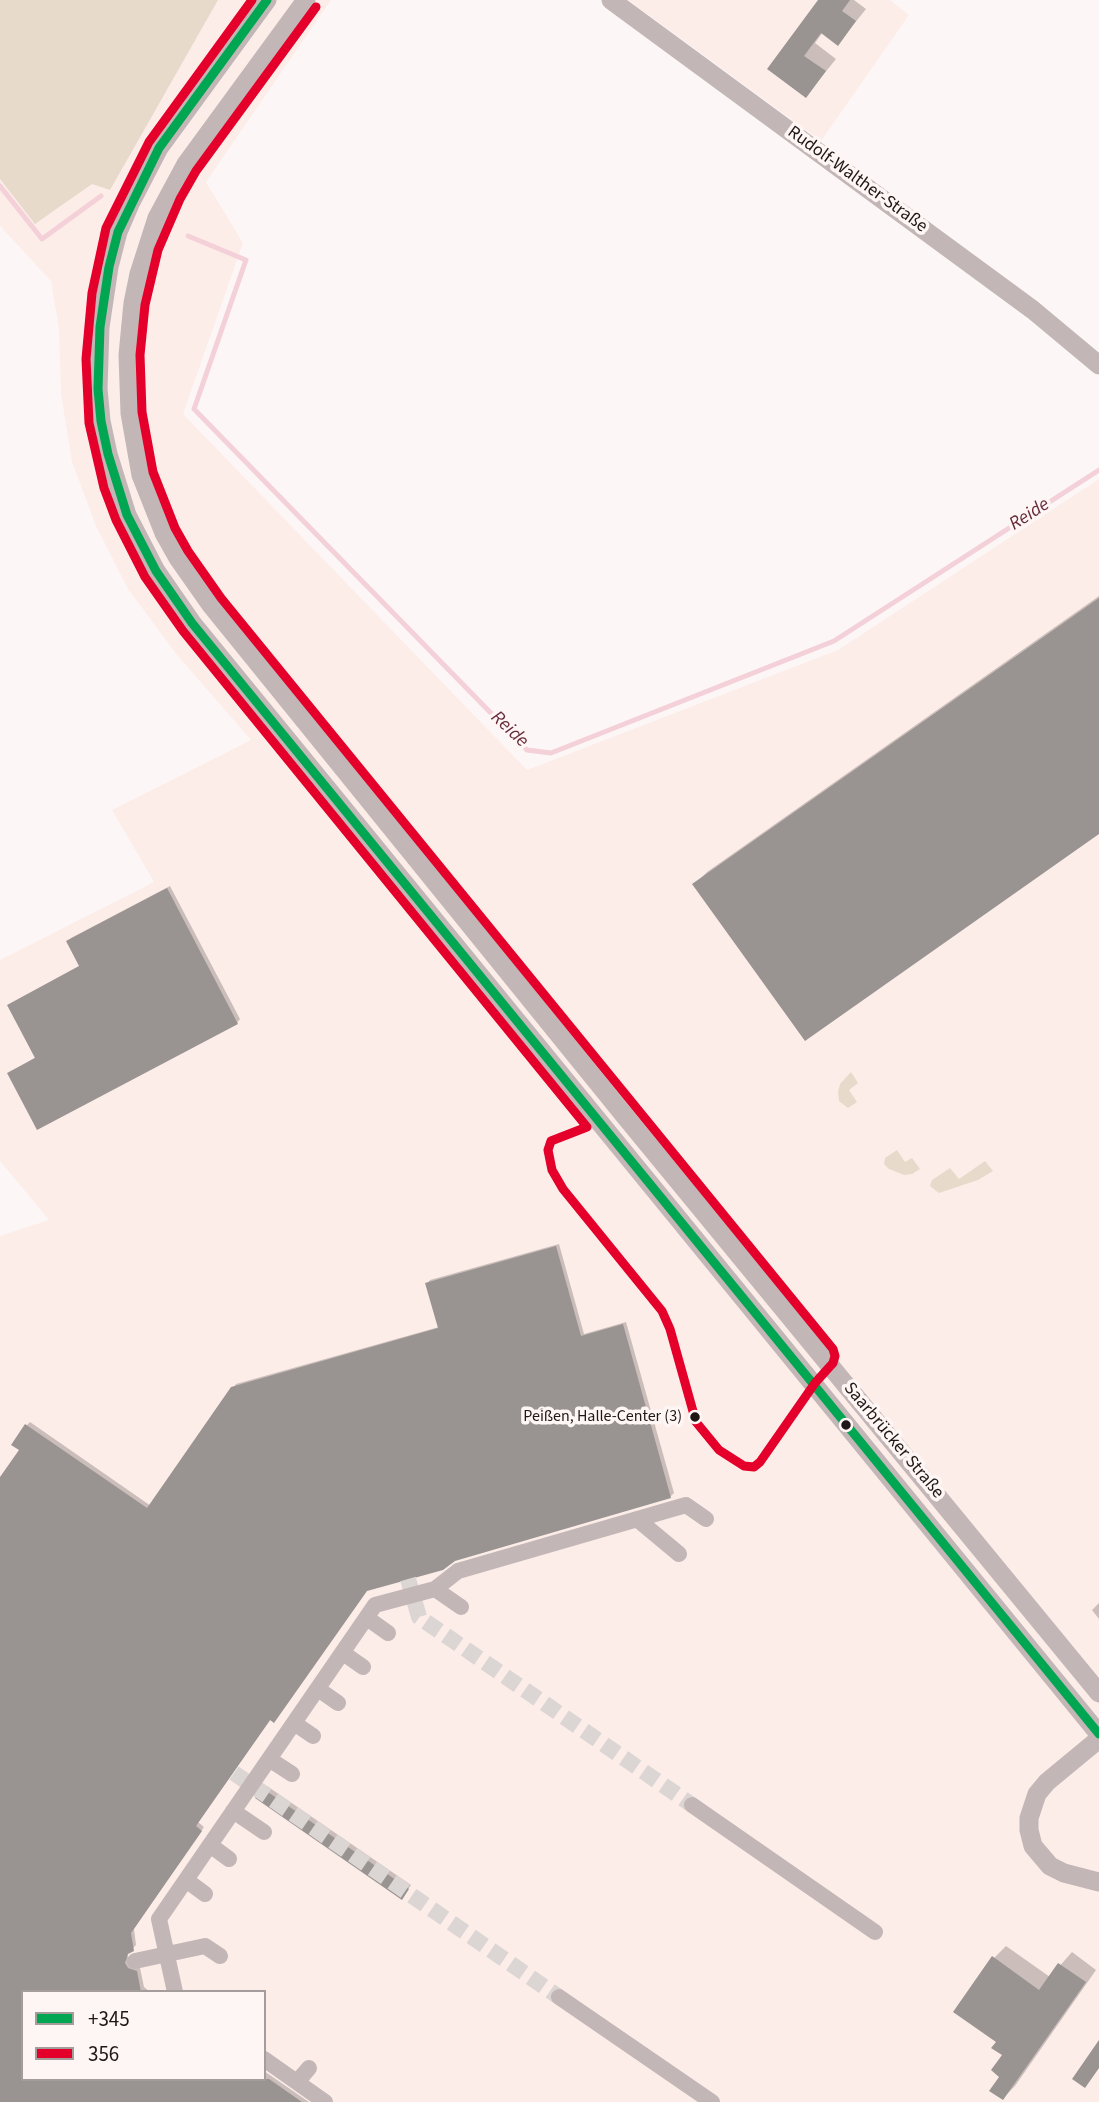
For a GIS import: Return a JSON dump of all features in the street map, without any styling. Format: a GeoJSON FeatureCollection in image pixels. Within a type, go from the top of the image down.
{"type":"FeatureCollection","features":[{"type":"Feature","properties":{"kind":"street","name":"Saarbrücker Straße"},"geometry":{"type":"LineString","coordinates":[[267,0],[159,148],[118,232],[109,267],[100,327],[98,389],[108,454],[127,515],[156,571],[199,631],[1099,1736]]}},
{"type":"Feature","properties":{"kind":"street","name":"Saarbrücker Straße"},"geometry":{"type":"LineString","coordinates":[[306,0],[186,164],[157,218],[139,274],[128,355],[130,413],[141,475],[164,533],[211,606],[624,1115],[1099,1693]]}},
{"type":"Feature","properties":{"kind":"street","name":"Rudolf-Walther-Straße"},"geometry":{"type":"LineString","coordinates":[[611,0],[1033,310],[1099,365]]}},
{"type":"Feature","properties":{"kind":"street"},"geometry":{"type":"LineString","coordinates":[[175,1990],[159,1919],[375,1605],[435,1589],[458,1571],[491,1569],[543,1554],[581,1533],[686,1505],[706,1519]]}},
{"type":"Feature","properties":{"kind":"street"},"geometry":{"type":"LineString","coordinates":[[637,1519],[679,1554]]}},
{"type":"Feature","properties":{"kind":"street"},"geometry":{"type":"LineString","coordinates":[[435,1589],[461,1607]]}},
{"type":"Feature","properties":{"kind":"street"},"geometry":{"type":"LineString","coordinates":[[367,1618],[388,1633]]}},
{"type":"Feature","properties":{"kind":"street"},"geometry":{"type":"LineString","coordinates":[[343,1653],[363,1667]]}},
{"type":"Feature","properties":{"kind":"street"},"geometry":{"type":"LineString","coordinates":[[318,1689],[338,1703]]}},
{"type":"Feature","properties":{"kind":"street"},"geometry":{"type":"LineString","coordinates":[[294,1723],[313,1736]]}},
{"type":"Feature","properties":{"kind":"street"},"geometry":{"type":"LineString","coordinates":[[1099,1736],[1047,1782],[1037,1794],[1029,1818],[1033,1846],[1050,1866],[1064,1873],[1099,1882]]}},
{"type":"Feature","properties":{"kind":"street"},"geometry":{"type":"LineString","coordinates":[[270,1759],[292,1774]]}},
{"type":"Feature","properties":{"kind":"street"},"geometry":{"type":"LineString","coordinates":[[692,1805],[875,1931]]}},
{"type":"Feature","properties":{"kind":"street"},"geometry":{"type":"LineString","coordinates":[[233,1811],[264,1832]]}},
{"type":"Feature","properties":{"kind":"street"},"geometry":{"type":"LineString","coordinates":[[210,1845],[229,1859]]}},
{"type":"Feature","properties":{"kind":"street"},"geometry":{"type":"LineString","coordinates":[[186,1880],[205,1894]]}},
{"type":"Feature","properties":{"kind":"street"},"geometry":{"type":"LineString","coordinates":[[138,1958],[205,1946],[219,1956]]}},
{"type":"Feature","properties":{"kind":"street"},"geometry":{"type":"LineString","coordinates":[[559,1997],[712,2102]]}},
{"type":"Feature","properties":{"kind":"street"},"geometry":{"type":"LineString","coordinates":[[266,2060],[325,2102]]}},
{"type":"Feature","properties":{"kind":"street"},"geometry":{"type":"LineString","coordinates":[[297,2082],[309,2068]]}},
{"type":"Feature","properties":{"kind":"shaded area"},"geometry":{"type":"Polygon","coordinates":[[[0,0],[331,0],[206,182],[243,243],[183,414],[527,770],[838,650],[1099,479],[1099,2102],[0,2102],[0,1236],[49,1220],[0,1161],[0,960],[154,882],[112,810],[251,740],[177,655],[128,589],[96,526],[72,462],[61,394],[59,329],[51,281],[0,226],[0,0]]]}},
{"type":"Feature","properties":{"kind":"shaded area"},"geometry":{"type":"Polygon","coordinates":[[[0,0],[218,0],[110,190],[92,184],[35,224],[0,179],[0,0]]]}},
{"type":"Feature","properties":{"kind":"shaded area"},"geometry":{"type":"Polygon","coordinates":[[[628,0],[890,0],[909,15],[821,141],[628,0]]]}},
{"type":"Feature","properties":{"kind":"shaded area"},"geometry":{"type":"Polygon","coordinates":[[[851,1072],[858,1083],[849,1090],[857,1102],[848,1108],[839,1101],[838,1092],[840,1084],[851,1072]]]}},
{"type":"Feature","properties":{"kind":"shaded area"},"geometry":{"type":"Polygon","coordinates":[[[897,1150],[905,1162],[912,1158],[920,1169],[904,1175],[889,1169],[884,1164],[885,1158],[897,1150]]]}},
{"type":"Feature","properties":{"kind":"shaded area"},"geometry":{"type":"Polygon","coordinates":[[[985,1161],[993,1171],[978,1180],[939,1193],[930,1186],[932,1180],[950,1168],[959,1179],[985,1161]]]}},
{"type":"Feature","properties":{"kind":"building"},"geometry":{"type":"Polygon","coordinates":[[[818,0],[850,0],[842,11],[856,21],[838,46],[821,33],[804,56],[826,71],[806,98],[767,69],[818,0]]]}},
{"type":"Feature","properties":{"kind":"building"},"geometry":{"type":"Polygon","coordinates":[[[1099,598],[1099,834],[805,1041],[692,884],[1099,598]]]}},
{"type":"Feature","properties":{"kind":"building"},"geometry":{"type":"Polygon","coordinates":[[[167,888],[238,1024],[37,1130],[7,1073],[35,1058],[7,1005],[79,966],[66,941],[167,888]]]}},
{"type":"Feature","properties":{"kind":"building"},"geometry":{"type":"Polygon","coordinates":[[[556,1246],[581,1336],[623,1324],[671,1498],[455,1561],[443,1570],[367,1591],[274,1723],[270,1720],[196,1826],[202,1831],[131,1933],[134,1951],[128,1954],[125,1963],[128,1968],[137,1971],[141,1990],[21,1990],[21,2081],[269,2079],[302,2102],[0,2102],[0,1477],[19,1450],[11,1445],[25,1424],[147,1508],[231,1387],[438,1328],[425,1283],[556,1246]]]}},
{"type":"Feature","properties":{"kind":"building"},"geometry":{"type":"Polygon","coordinates":[[[262,1788],[409,1889],[402,1900],[255,1798],[262,1788]]]}},
{"type":"Feature","properties":{"kind":"building"},"geometry":{"type":"Polygon","coordinates":[[[992,1956],[1039,1990],[1058,1963],[1086,1982],[1003,2100],[989,2091],[999,2077],[991,2070],[1002,2055],[991,2048],[996,2042],[953,2012],[992,1956]]]}},
{"type":"Feature","properties":{"kind":"building"},"geometry":{"type":"Polygon","coordinates":[[[1099,2040],[1099,2068],[1085,2088],[1072,2079],[1099,2040]]]}},
{"type":"Feature","properties":{"kind":"waterway","name":"Reide"},"geometry":{"type":"LineString","coordinates":[[0,186],[42,239],[101,196]]}},
{"type":"Feature","properties":{"kind":"waterway","name":"Reide"},"geometry":{"type":"LineString","coordinates":[[188,236],[246,260],[194,409],[527,750],[551,753],[834,641],[1099,470]]}},
{"type":"Feature","properties":{"kind":"tunnel"},"geometry":{"type":"LineString","coordinates":[[408,1579],[419,1617],[692,1805]]}},
{"type":"Feature","properties":{"kind":"tunnel"},"geometry":{"type":"LineString","coordinates":[[234,1773],[559,1997]]}},
{"type":"Feature","properties":{"kind":"transit line","name":"356"},"geometry":{"type":"LineString","coordinates":[[252,0],[149,142],[106,228],[92,293],[86,359],[89,423],[104,488],[116,520],[145,577],[183,631],[587,1127],[551,1141],[548,1150],[552,1170],[563,1189],[662,1311],[670,1329],[696,1422],[719,1450],[744,1466],[754,1467],[815,1383],[833,1363],[833,1349],[221,598],[175,528],[153,472],[142,412],[140,355],[145,305],[158,250],[180,199],[196,171],[316,7]]}},
{"type":"Feature","properties":{"kind":"transit line","name":"+345"},"geometry":{"type":"LineString","coordinates":[[267,0],[159,148],[118,232],[109,267],[100,327],[98,389],[108,454],[127,515],[156,571],[192,623],[1099,1734]]}},
{"type":"Feature","properties":{"kind":"place","name":"Peißen, Halle-Center (3)"},"geometry":{"type":"Point","coordinates":[695,1417]}}]}
